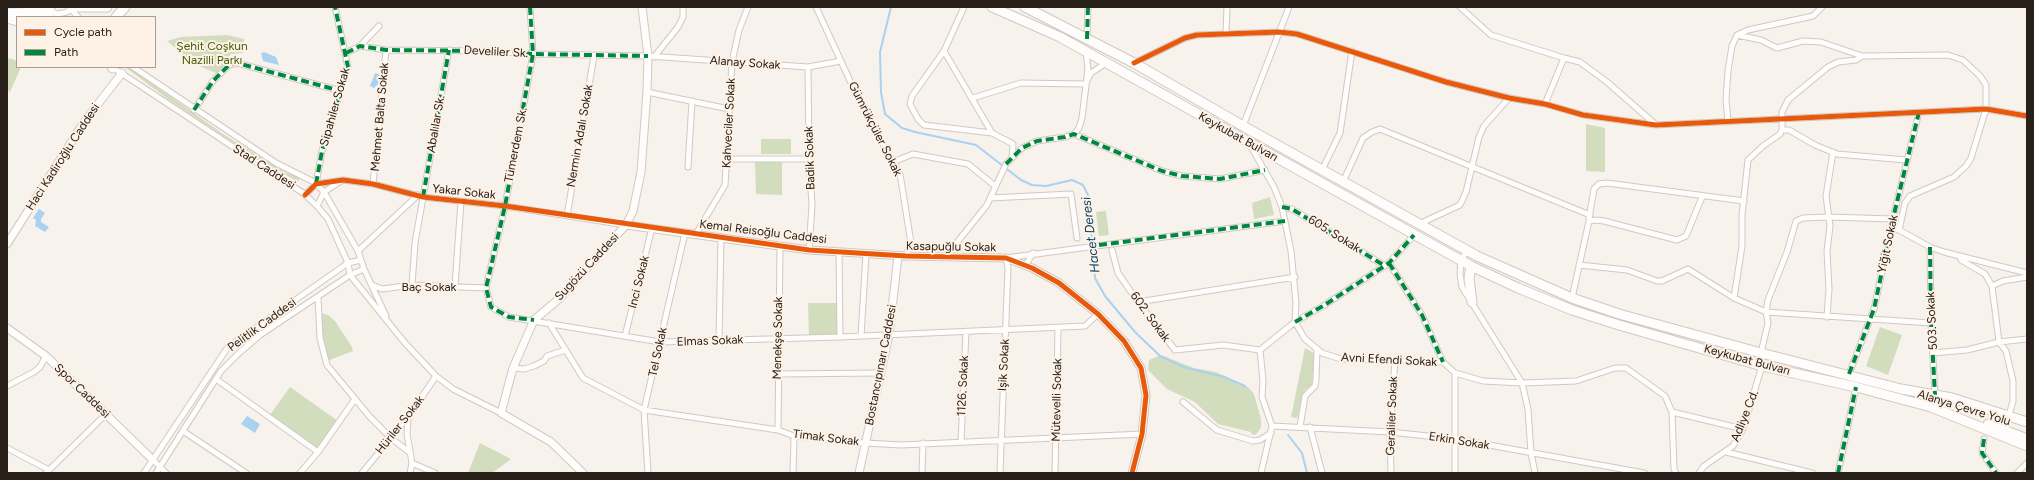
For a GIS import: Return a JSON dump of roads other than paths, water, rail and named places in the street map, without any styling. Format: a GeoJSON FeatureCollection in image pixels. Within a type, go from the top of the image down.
{"type":"FeatureCollection","features":[{"type":"Feature","properties":{"kind":"highway"},"geometry":{"type":"LineString","coordinates":[[99,7],[103,8]]}},
{"type":"Feature","properties":{"kind":"highway"},"geometry":{"type":"LineString","coordinates":[[72,8],[107,7]]}},
{"type":"Feature","properties":{"kind":"highway"},"geometry":{"type":"LineString","coordinates":[[117,16],[125,7]]}},
{"type":"Feature","properties":{"kind":"highway","name":"Keykubat Bulvarı"},"geometry":{"type":"LineString","coordinates":[[992,7],[1060,37],[1471,266],[1518,288],[1572,310],[1619,325],[1762,366],[1856,387],[1931,407],[2027,446]]}},
{"type":"Feature","properties":{"kind":"highway","name":"Keykubat Bulvarı"},"geometry":{"type":"LineString","coordinates":[[1025,7],[1134,63],[1243,126],[1467,251],[1572,298],[1619,314],[1761,353],[1901,388]]}},
{"type":"Feature","properties":{"kind":"highway"},"geometry":{"type":"LineString","coordinates":[[7,13],[52,12]]}},
{"type":"Feature","properties":{"kind":"highway"},"geometry":{"type":"LineString","coordinates":[[1471,266],[1469,279],[1472,302]]}},
{"type":"Feature","properties":{"kind":"highway"},"geometry":{"type":"LineString","coordinates":[[1901,388],[1935,395],[2009,415],[2027,422]]}},
{"type":"Feature","properties":{"kind":"highway","name":"Alanya Çevre Yolu"},"geometry":{"type":"LineString","coordinates":[[1901,388],[2027,428]]}},
{"type":"Feature","properties":{"kind":"highway","name":"Alanya Çevre Yolu"},"geometry":{"type":"LineString","coordinates":[[1931,407],[1986,423],[2027,439]]}},
{"type":"Feature","properties":{"kind":"street","name":"Sipahiler Sokak"},"geometry":{"type":"LineString","coordinates":[[316,184],[322,151],[348,68],[335,7]]}},
{"type":"Feature","properties":{"kind":"street","name":"Tümerdem Sk."},"geometry":{"type":"LineString","coordinates":[[530,7],[533,54],[505,206],[486,288],[491,307],[509,317],[534,320]]}},
{"type":"Feature","properties":{"kind":"street","name":"Sugözü Caddesi"},"geometry":{"type":"LineString","coordinates":[[501,413],[513,368],[534,320],[560,298],[626,225],[633,211],[642,172],[647,92],[651,57],[642,7]]}},
{"type":"Feature","properties":{"kind":"street"},"geometry":{"type":"LineString","coordinates":[[651,57],[678,27],[683,17],[683,7]]}},
{"type":"Feature","properties":{"kind":"street","name":"Kahveciler Sokak"},"geometry":{"type":"LineString","coordinates":[[696,234],[725,185],[732,62],[739,30],[748,7]]}},
{"type":"Feature","properties":{"kind":"street","name":"Gümrükçüler Sokak"},"geometry":{"type":"LineString","coordinates":[[816,7],[864,111],[900,174],[912,243],[902,256]]}},
{"type":"Feature","properties":{"kind":"street"},"geometry":{"type":"LineString","coordinates":[[964,7],[944,51],[912,96],[910,104],[924,125],[992,133],[1013,144],[1012,158]]}},
{"type":"Feature","properties":{"kind":"street"},"geometry":{"type":"LineString","coordinates":[[1002,7],[1014,17]]}},
{"type":"Feature","properties":{"kind":"street"},"geometry":{"type":"LineString","coordinates":[[1087,39],[1088,7]]}},
{"type":"Feature","properties":{"kind":"street"},"geometry":{"type":"LineString","coordinates":[[1226,34],[1227,7]]}},
{"type":"Feature","properties":{"kind":"street"},"geometry":{"type":"LineString","coordinates":[[1243,126],[1290,7]]}},
{"type":"Feature","properties":{"kind":"street"},"geometry":{"type":"LineString","coordinates":[[1460,7],[1491,35],[1580,62],[1607,82],[1656,125]]}},
{"type":"Feature","properties":{"kind":"street"},"geometry":{"type":"LineString","coordinates":[[1728,122],[1726,99],[1728,72],[1732,46],[1737,35],[1748,30],[1813,16],[1822,7]]}},
{"type":"Feature","properties":{"kind":"street"},"geometry":{"type":"LineString","coordinates":[[52,12],[63,14],[72,8]]}},
{"type":"Feature","properties":{"kind":"street"},"geometry":{"type":"LineString","coordinates":[[346,53],[360,46],[379,26]]}},
{"type":"Feature","properties":{"kind":"street"},"geometry":{"type":"LineString","coordinates":[[1134,63],[1185,38],[1197,35],[1279,32],[1297,34],[1352,50],[1446,82],[1509,98],[1545,104],[1583,115],[1656,125],[1986,109],[2027,116]]}},
{"type":"Feature","properties":{"kind":"street"},"geometry":{"type":"LineString","coordinates":[[1737,35],[1761,40],[1777,48],[1804,42],[1821,42],[1862,56],[1940,54],[1963,60],[1984,81],[1986,85],[1986,109],[1974,149],[1966,166],[1954,177],[1922,189],[1910,196],[1905,203],[1899,230]]}},
{"type":"Feature","properties":{"kind":"street","name":"Develiler Sk."},"geometry":{"type":"LineString","coordinates":[[360,46],[386,50],[491,51],[533,54],[651,57]]}},
{"type":"Feature","properties":{"kind":"street","name":"Mehmet Balta Sokak"},"geometry":{"type":"LineString","coordinates":[[373,184],[386,50]]}},
{"type":"Feature","properties":{"kind":"street","name":"Abalılar Sk."},"geometry":{"type":"LineString","coordinates":[[412,285],[414,243],[420,196],[449,50]]}},
{"type":"Feature","properties":{"kind":"street"},"geometry":{"type":"LineString","coordinates":[[1322,170],[1340,132],[1352,50]]}},
{"type":"Feature","properties":{"kind":"street"},"geometry":{"type":"LineString","coordinates":[[944,51],[973,98],[992,133]]}},
{"type":"Feature","properties":{"kind":"street"},"geometry":{"type":"LineString","coordinates":[[946,256],[987,205],[1006,164],[1022,148],[1037,141],[1065,137],[1074,134],[1082,123],[1085,84],[1088,69],[1086,52]]}},
{"type":"Feature","properties":{"kind":"street","name":"Nermin Adalı Sokak"},"geometry":{"type":"LineString","coordinates":[[567,216],[594,56]]}},
{"type":"Feature","properties":{"kind":"street"},"geometry":{"type":"LineString","coordinates":[[1734,298],[1742,246],[1748,160],[1763,146],[1780,134],[1782,130],[1782,112],[1788,100],[1814,77],[1833,64],[1856,60],[1862,56]]}},
{"type":"Feature","properties":{"kind":"street","name":"Alanay Sokak"},"geometry":{"type":"LineString","coordinates":[[651,57],[808,67],[841,61]]}},
{"type":"Feature","properties":{"kind":"street"},"geometry":{"type":"LineString","coordinates":[[1545,104],[1564,58]]}},
{"type":"Feature","properties":{"kind":"street"},"geometry":{"type":"LineString","coordinates":[[194,110],[213,81],[229,65],[237,63],[341,91]]}},
{"type":"Feature","properties":{"kind":"street"},"geometry":{"type":"LineString","coordinates":[[1085,84],[1091,73],[1106,63]]}},
{"type":"Feature","properties":{"kind":"street","name":"Badik Sokak"},"geometry":{"type":"LineString","coordinates":[[808,67],[809,159],[812,205],[809,250]]}},
{"type":"Feature","properties":{"kind":"street","name":"Stad Caddesi"},"geometry":{"type":"LineString","coordinates":[[114,68],[305,195],[328,219],[348,263],[350,275],[390,324],[436,376],[453,389],[472,400],[501,413]]}},
{"type":"Feature","properties":{"kind":"street","name":"Stad Caddesi"},"geometry":{"type":"LineString","coordinates":[[134,68],[194,110],[276,163],[300,173],[316,184],[324,192],[358,251],[364,269],[390,324]]}},
{"type":"Feature","properties":{"kind":"street","name":"Haci Kadiroğlu Caddesi"},"geometry":{"type":"LineString","coordinates":[[7,244],[84,122],[122,73]]}},
{"type":"Feature","properties":{"kind":"street"},"geometry":{"type":"LineString","coordinates":[[973,98],[1021,83],[1085,84]]}},
{"type":"Feature","properties":{"kind":"street"},"geometry":{"type":"LineString","coordinates":[[647,92],[730,109]]}},
{"type":"Feature","properties":{"kind":"street"},"geometry":{"type":"LineString","coordinates":[[1419,224],[1460,205],[1466,192],[1479,137],[1484,126],[1509,98]]}},
{"type":"Feature","properties":{"kind":"street"},"geometry":{"type":"LineString","coordinates":[[688,167],[692,101]]}},
{"type":"Feature","properties":{"kind":"street","name":"Yiğit Sokak"},"geometry":{"type":"LineString","coordinates":[[1849,374],[1871,320],[1906,160],[1919,112]]}},
{"type":"Feature","properties":{"kind":"street"},"geometry":{"type":"LineString","coordinates":[[1343,182],[1363,138],[1380,129],[1590,215]]}},
{"type":"Feature","properties":{"kind":"street"},"geometry":{"type":"LineString","coordinates":[[1782,130],[1789,130],[1837,154],[1906,160]]}},
{"type":"Feature","properties":{"kind":"street"},"geometry":{"type":"LineString","coordinates":[[1074,134],[1162,171],[1182,176],[1220,179],[1265,170]]}},
{"type":"Feature","properties":{"kind":"street"},"geometry":{"type":"LineString","coordinates":[[1248,142],[1265,170],[1282,207],[1294,277],[1295,322]]}},
{"type":"Feature","properties":{"kind":"street"},"geometry":{"type":"LineString","coordinates":[[1827,317],[1829,289],[1827,251],[1830,226],[1826,196],[1832,152]]}},
{"type":"Feature","properties":{"kind":"street"},"geometry":{"type":"LineString","coordinates":[[893,162],[913,154],[968,164],[995,186]]}},
{"type":"Feature","properties":{"kind":"street"},"geometry":{"type":"LineString","coordinates":[[727,159],[809,159]]}},
{"type":"Feature","properties":{"kind":"street"},"geometry":{"type":"LineString","coordinates":[[317,206],[324,192],[343,180]]}},
{"type":"Feature","properties":{"kind":"street","name":"Yakar Sokak"},"geometry":{"type":"LineString","coordinates":[[316,184],[343,180],[373,184],[420,196],[505,206],[626,225]]}},
{"type":"Feature","properties":{"kind":"street"},"geometry":{"type":"LineString","coordinates":[[1572,298],[1589,222],[1594,189],[1599,184],[1607,183],[1702,197],[1744,201]]}},
{"type":"Feature","properties":{"kind":"street"},"geometry":{"type":"LineString","coordinates":[[305,195],[316,184]]}},
{"type":"Feature","properties":{"kind":"street"},"geometry":{"type":"LineString","coordinates":[[990,198],[1071,194],[1077,238]]}},
{"type":"Feature","properties":{"kind":"street"},"geometry":{"type":"LineString","coordinates":[[358,251],[420,196]]}},
{"type":"Feature","properties":{"kind":"street"},"geometry":{"type":"LineString","coordinates":[[1589,222],[1596,220],[1604,221],[1677,240],[1686,236],[1702,197]]}},
{"type":"Feature","properties":{"kind":"street"},"geometry":{"type":"LineString","coordinates":[[455,286],[461,201]]}},
{"type":"Feature","properties":{"kind":"street","name":"605. Sokak"},"geometry":{"type":"LineString","coordinates":[[1282,207],[1292,209],[1387,264]]}},
{"type":"Feature","properties":{"kind":"street"},"geometry":{"type":"LineString","coordinates":[[1761,353],[1768,323],[1766,312],[1768,300],[1787,252],[1794,224],[1803,218],[1829,217],[1893,219]]}},
{"type":"Feature","properties":{"kind":"street"},"geometry":{"type":"LineString","coordinates":[[1006,258],[1033,253],[1285,221]]}},
{"type":"Feature","properties":{"kind":"street","name":"Kemal Reisoğlu Caddesi"},"geometry":{"type":"LineString","coordinates":[[626,225],[809,250],[902,256]]}},
{"type":"Feature","properties":{"kind":"street","name":"Inci Sokak"},"geometry":{"type":"LineString","coordinates":[[625,336],[652,228]]}},
{"type":"Feature","properties":{"kind":"street"},"geometry":{"type":"LineString","coordinates":[[1891,229],[1899,230],[1930,247],[2027,273]]}},
{"type":"Feature","properties":{"kind":"street","name":"Tel Sokak"},"geometry":{"type":"LineString","coordinates":[[648,473],[644,410],[684,233]]}},
{"type":"Feature","properties":{"kind":"street"},"geometry":{"type":"LineString","coordinates":[[1261,473],[1272,426],[1262,397],[1263,381],[1260,350],[1295,322],[1323,306],[1387,264],[1414,234]]}},
{"type":"Feature","properties":{"kind":"street"},"geometry":{"type":"LineString","coordinates":[[719,341],[721,238]]}},
{"type":"Feature","properties":{"kind":"street","name":"Menekşe Sokak"},"geometry":{"type":"LineString","coordinates":[[778,430],[780,246]]}},
{"type":"Feature","properties":{"kind":"street","name":"503. Sokak"},"geometry":{"type":"LineString","coordinates":[[1930,247],[1931,323],[1935,395]]}},
{"type":"Feature","properties":{"kind":"street","name":"602. Sokak"},"geometry":{"type":"LineString","coordinates":[[1112,250],[1118,272],[1138,302],[1175,350],[1223,345],[1260,350]]}},
{"type":"Feature","properties":{"kind":"street"},"geometry":{"type":"LineString","coordinates":[[1467,251],[1462,260],[1460,274],[1462,287],[1522,383],[1528,409],[1531,453],[1535,473]]}},
{"type":"Feature","properties":{"kind":"street"},"geometry":{"type":"LineString","coordinates":[[839,252],[840,337]]}},
{"type":"Feature","properties":{"kind":"street"},"geometry":{"type":"LineString","coordinates":[[1025,266],[1033,253]]}},
{"type":"Feature","properties":{"kind":"street"},"geometry":{"type":"LineString","coordinates":[[861,336],[866,254]]}},
{"type":"Feature","properties":{"kind":"street","name":"Kasapuğlu Sokak"},"geometry":{"type":"LineString","coordinates":[[902,256],[1006,258],[1059,283],[1098,314],[1124,341],[1141,368],[1146,395],[1142,434],[1132,473]]}},
{"type":"Feature","properties":{"kind":"street","name":"Bostancıpınarı Caddesi"},"geometry":{"type":"LineString","coordinates":[[859,473],[889,335],[902,256]]}},
{"type":"Feature","properties":{"kind":"street"},"geometry":{"type":"LineString","coordinates":[[1471,266],[1477,256]]}},
{"type":"Feature","properties":{"kind":"street"},"geometry":{"type":"LineString","coordinates":[[1960,256],[1961,260],[1985,274],[1992,286],[1999,342],[2006,351],[2013,381],[2013,401],[2009,415]]}},
{"type":"Feature","properties":{"kind":"street","name":"Işik Sokak"},"geometry":{"type":"LineString","coordinates":[[1000,473],[1000,440],[1008,268],[1006,258]]}},
{"type":"Feature","properties":{"kind":"street","name":"Pelitlik Caddesi"},"geometry":{"type":"LineString","coordinates":[[144,473],[228,347],[348,263],[361,260]]}},
{"type":"Feature","properties":{"kind":"street"},"geometry":{"type":"LineString","coordinates":[[1387,264],[1422,315],[1443,362]]}},
{"type":"Feature","properties":{"kind":"street"},"geometry":{"type":"LineString","coordinates":[[1579,265],[1627,270],[1657,281],[1662,281],[1688,270],[1734,298],[1766,312],[1931,323]]}},
{"type":"Feature","properties":{"kind":"street","name":"Pelitlik Caddesi"},"geometry":{"type":"LineString","coordinates":[[158,471],[216,379],[238,353],[260,335],[350,275],[364,269]]}},
{"type":"Feature","properties":{"kind":"street"},"geometry":{"type":"LineString","coordinates":[[1992,286],[2008,280],[2027,276]]}},
{"type":"Feature","properties":{"kind":"street"},"geometry":{"type":"LineString","coordinates":[[1138,302],[1294,277]]}},
{"type":"Feature","properties":{"kind":"street","name":"Baç Sokak"},"geometry":{"type":"LineString","coordinates":[[372,285],[382,289],[412,285],[486,288]]}},
{"type":"Feature","properties":{"kind":"street"},"geometry":{"type":"LineString","coordinates":[[318,297],[320,338],[327,365],[355,399],[391,438],[409,452]]}},
{"type":"Feature","properties":{"kind":"street","name":"Elmas Sokak"},"geometry":{"type":"LineString","coordinates":[[534,320],[660,342],[840,337],[1058,328],[1085,326],[1098,314]]}},
{"type":"Feature","properties":{"kind":"street","name":"Avni Efendi Sokak"},"geometry":{"type":"LineString","coordinates":[[1295,322],[1305,339],[1317,349],[1322,353],[1341,359],[1443,362],[1455,373],[1483,381],[1522,383],[1576,381],[1615,368],[1626,368],[1665,396],[1672,412]]}},
{"type":"Feature","properties":{"kind":"street","name":"Timak Sokak"},"geometry":{"type":"LineString","coordinates":[[549,323],[584,378],[644,410],[778,430],[794,436],[866,443],[924,443],[1142,434]]}},
{"type":"Feature","properties":{"kind":"street","name":"Spor Caddesi"},"geometry":{"type":"LineString","coordinates":[[7,328],[46,356],[153,460]]}},
{"type":"Feature","properties":{"kind":"street","name":"Mütevelli Sokak"},"geometry":{"type":"LineString","coordinates":[[1055,473],[1057,438],[1058,328]]}},
{"type":"Feature","properties":{"kind":"street","name":"1126. Sokak"},"geometry":{"type":"LineString","coordinates":[[961,441],[966,332]]}},
{"type":"Feature","properties":{"kind":"street"},"geometry":{"type":"LineString","coordinates":[[1933,353],[1966,350],[1999,342],[2027,339]]}},
{"type":"Feature","properties":{"kind":"street"},"geometry":{"type":"LineString","coordinates":[[1300,427],[1305,396],[1315,386],[1317,349]]}},
{"type":"Feature","properties":{"kind":"street"},"geometry":{"type":"LineString","coordinates":[[513,368],[534,366],[544,360],[547,356],[566,350]]}},
{"type":"Feature","properties":{"kind":"street"},"geometry":{"type":"LineString","coordinates":[[7,386],[34,372],[40,367],[46,356]]}},
{"type":"Feature","properties":{"kind":"street","name":"Geraliler Sokak"},"geometry":{"type":"LineString","coordinates":[[1391,473],[1390,432],[1395,360]]}},
{"type":"Feature","properties":{"kind":"street","name":"Adliye Cd."},"geometry":{"type":"LineString","coordinates":[[1699,473],[1704,466],[1733,446],[1743,429],[1762,366]]}},
{"type":"Feature","properties":{"kind":"street"},"geometry":{"type":"LineString","coordinates":[[778,374],[881,373]]}},
{"type":"Feature","properties":{"kind":"street"},"geometry":{"type":"LineString","coordinates":[[1455,373],[1455,473]]}},
{"type":"Feature","properties":{"kind":"street","name":"Hüriler Sokak"},"geometry":{"type":"LineString","coordinates":[[362,473],[409,416],[436,376]]}},
{"type":"Feature","properties":{"kind":"street"},"geometry":{"type":"LineString","coordinates":[[216,379],[318,452]]}},
{"type":"Feature","properties":{"kind":"street"},"geometry":{"type":"LineString","coordinates":[[1838,473],[1856,387]]}},
{"type":"Feature","properties":{"kind":"street"},"geometry":{"type":"LineString","coordinates":[[300,473],[318,452],[355,399]]}},
{"type":"Feature","properties":{"kind":"street"},"geometry":{"type":"LineString","coordinates":[[1183,402],[1217,430],[1253,441],[1260,440],[1271,432]]}},
{"type":"Feature","properties":{"kind":"street"},"geometry":{"type":"LineString","coordinates":[[1676,473],[1674,469],[1672,412],[1743,429]]}},
{"type":"Feature","properties":{"kind":"street"},"geometry":{"type":"LineString","coordinates":[[501,413],[551,442],[584,473]]}},
{"type":"Feature","properties":{"kind":"street"},"geometry":{"type":"LineString","coordinates":[[7,448],[47,472],[106,414]]}},
{"type":"Feature","properties":{"kind":"street"},"geometry":{"type":"LineString","coordinates":[[409,416],[407,434],[412,463],[410,473]]}},
{"type":"Feature","properties":{"kind":"street","name":"Erkin Sokak"},"geometry":{"type":"LineString","coordinates":[[1272,426],[1390,432],[1456,439],[1644,473]]}},
{"type":"Feature","properties":{"kind":"street"},"geometry":{"type":"LineString","coordinates":[[1310,427],[1322,473]]}},
{"type":"Feature","properties":{"kind":"street"},"geometry":{"type":"LineString","coordinates":[[183,431],[246,473]]}},
{"type":"Feature","properties":{"kind":"street"},"geometry":{"type":"LineString","coordinates":[[793,473],[794,436]]}},
{"type":"Feature","properties":{"kind":"street"},"geometry":{"type":"LineString","coordinates":[[1984,439],[1982,453],[1996,473]]}},
{"type":"Feature","properties":{"kind":"street"},"geometry":{"type":"LineString","coordinates":[[922,473],[924,443]]}},
{"type":"Feature","properties":{"kind":"street"},"geometry":{"type":"LineString","coordinates":[[1726,452],[1812,473]]}},
{"type":"Feature","properties":{"kind":"street"},"geometry":{"type":"LineString","coordinates":[[153,460],[158,471],[166,473]]}},
{"type":"Feature","properties":{"kind":"street"},"geometry":{"type":"LineString","coordinates":[[412,463],[435,473]]}},
{"type":"Feature","properties":{"kind":"street"},"geometry":{"type":"LineString","coordinates":[[2017,473],[2027,463]]}},
{"type":"Feature","properties":{"kind":"water"},"geometry":{"type":"Polygon","coordinates":[[[264,52],[276,57],[279,65],[263,61],[261,53],[264,52]]]}},
{"type":"Feature","properties":{"kind":"water"},"geometry":{"type":"Polygon","coordinates":[[[375,73],[380,75],[380,82],[374,88],[370,86],[375,73]]]}},
{"type":"Feature","properties":{"kind":"water"},"geometry":{"type":"Polygon","coordinates":[[[39,209],[45,213],[41,219],[41,222],[49,227],[45,232],[35,226],[36,220],[33,218],[39,209]]]}},
{"type":"Feature","properties":{"kind":"water"},"geometry":{"type":"Polygon","coordinates":[[[247,416],[260,424],[255,433],[241,424],[247,416]]]}},
{"type":"Feature","properties":{"kind":"waterway","name":"Hacet Deresi"},"geometry":{"type":"LineString","coordinates":[[891,7],[880,52],[881,92],[885,114],[902,128],[976,145],[1021,180],[1032,185],[1046,186],[1072,180],[1083,185],[1088,195],[1095,278],[1105,296],[1135,332],[1160,356],[1183,367],[1224,377],[1245,386]]}},
{"type":"Feature","properties":{"kind":"waterway","name":"Hacet Deresi"},"geometry":{"type":"LineString","coordinates":[[1288,435],[1302,453],[1307,473]]}},
{"type":"Feature","properties":{"kind":"park label","name":"Şehit Coşkun Nazilli Parkı"},"geometry":{"type":"Point","coordinates":[212,53]}}]}
